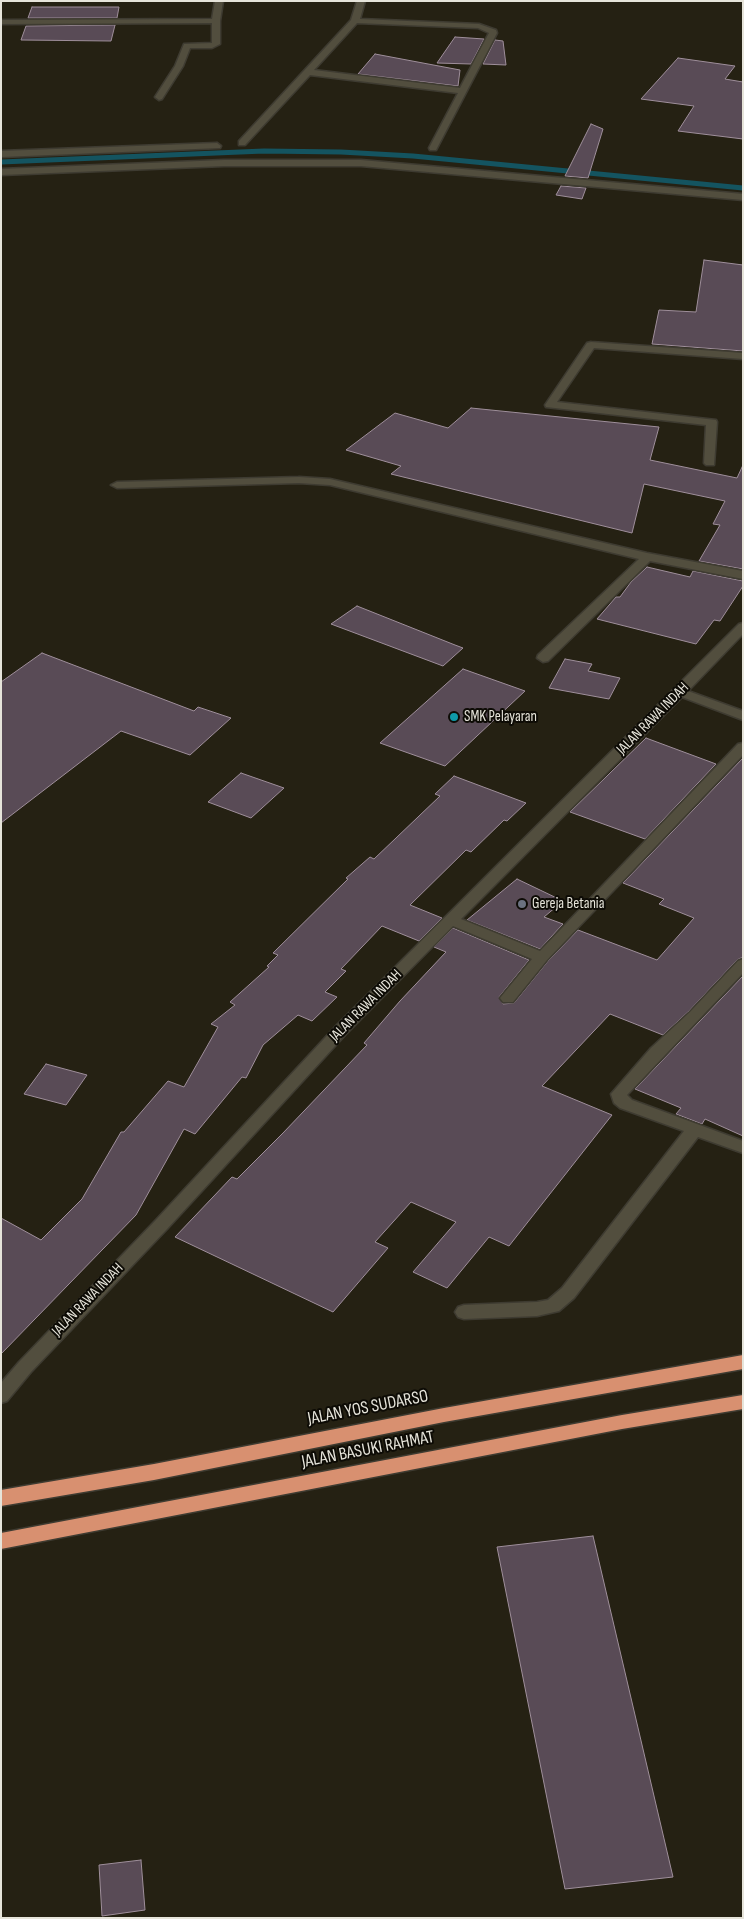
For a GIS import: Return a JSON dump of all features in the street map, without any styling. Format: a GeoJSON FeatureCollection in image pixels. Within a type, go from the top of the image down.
{"type":"FeatureCollection","features":[{"type":"Feature","properties":{"kind":"highway","name":"JALAN YOS SUDARSO"},"geometry":{"type":"LineString","coordinates":[[1,1498],[154,1472],[454,1413],[743,1362]]}},
{"type":"Feature","properties":{"kind":"highway","name":"JALAN BASUKI RAHMAT"},"geometry":{"type":"LineString","coordinates":[[1,1541],[114,1521],[622,1422],[743,1402]]}},
{"type":"Feature","properties":{"kind":"street"},"geometry":{"type":"LineString","coordinates":[[159,97],[179,66],[188,46],[212,46],[216,44],[216,21],[219,1]]}},
{"type":"Feature","properties":{"kind":"street"},"geometry":{"type":"LineString","coordinates":[[242,143],[355,21],[361,1]]}},
{"type":"Feature","properties":{"kind":"street"},"geometry":{"type":"LineString","coordinates":[[1,22],[216,21]]}},
{"type":"Feature","properties":{"kind":"street"},"geometry":{"type":"LineString","coordinates":[[355,21],[479,26],[492,30],[493,33],[433,148]]}},
{"type":"Feature","properties":{"kind":"street"},"geometry":{"type":"LineString","coordinates":[[308,72],[463,91]]}},
{"type":"Feature","properties":{"kind":"street"},"geometry":{"type":"LineString","coordinates":[[1,154],[217,146]]}},
{"type":"Feature","properties":{"kind":"street"},"geometry":{"type":"LineString","coordinates":[[35,153],[35,167]]}},
{"type":"Feature","properties":{"kind":"street"},"geometry":{"type":"LineString","coordinates":[[1,172],[35,167],[231,163],[361,163],[743,197]]}},
{"type":"Feature","properties":{"kind":"street"},"geometry":{"type":"LineString","coordinates":[[710,464],[712,422],[550,405],[591,345],[743,356]]}},
{"type":"Feature","properties":{"kind":"street"},"geometry":{"type":"LineString","coordinates":[[117,485],[299,480],[330,482],[647,557],[743,575]]}},
{"type":"Feature","properties":{"kind":"street"},"geometry":{"type":"LineString","coordinates":[[543,658],[647,557]]}},
{"type":"Feature","properties":{"kind":"street","name":"JALAN RAWA INDAH"},"geometry":{"type":"LineString","coordinates":[[1,1396],[25,1367],[161,1225],[341,1030],[743,627]]}},
{"type":"Feature","properties":{"kind":"street"},"geometry":{"type":"LineString","coordinates":[[680,692],[743,716]]}},
{"type":"Feature","properties":{"kind":"street"},"geometry":{"type":"LineString","coordinates":[[508,998],[542,957],[743,748]]}},
{"type":"Feature","properties":{"kind":"street"},"geometry":{"type":"LineString","coordinates":[[451,920],[542,957]]}},
{"type":"Feature","properties":{"kind":"street"},"geometry":{"type":"LineString","coordinates":[[743,964],[619,1094],[620,1099],[626,1104],[743,1148]]}},
{"type":"Feature","properties":{"kind":"street"},"geometry":{"type":"LineString","coordinates":[[464,1312],[519,1310],[553,1306],[568,1293],[694,1130]]}},
{"type":"Feature","properties":{"kind":"building"},"geometry":{"type":"Polygon","coordinates":[[[32,7],[119,7],[117,18],[28,18],[32,7]]]}},
{"type":"Feature","properties":{"kind":"building"},"geometry":{"type":"Polygon","coordinates":[[[115,25],[111,41],[21,40],[26,26],[115,25]]]}},
{"type":"Feature","properties":{"kind":"building"},"geometry":{"type":"Polygon","coordinates":[[[455,37],[484,39],[471,64],[437,63],[455,37]]]}},
{"type":"Feature","properties":{"kind":"building"},"geometry":{"type":"Polygon","coordinates":[[[495,40],[503,41],[506,65],[483,64],[495,40]]]}},
{"type":"Feature","properties":{"kind":"building"},"geometry":{"type":"Polygon","coordinates":[[[375,54],[460,70],[458,86],[358,74],[375,54]]]}},
{"type":"Feature","properties":{"kind":"building"},"geometry":{"type":"Polygon","coordinates":[[[678,58],[735,66],[725,79],[743,82],[743,139],[678,131],[694,106],[641,99],[678,58]]]}},
{"type":"Feature","properties":{"kind":"building"},"geometry":{"type":"Polygon","coordinates":[[[591,124],[603,129],[588,178],[565,176],[591,124]]]}},
{"type":"Feature","properties":{"kind":"building"},"geometry":{"type":"Polygon","coordinates":[[[561,186],[586,188],[582,199],[556,195],[561,186]]]}},
{"type":"Feature","properties":{"kind":"building"},"geometry":{"type":"Polygon","coordinates":[[[704,260],[743,265],[743,351],[652,344],[659,310],[696,312],[704,260]]]}},
{"type":"Feature","properties":{"kind":"building"},"geometry":{"type":"Polygon","coordinates":[[[471,408],[659,427],[650,460],[737,478],[743,465],[743,569],[699,561],[720,525],[713,524],[725,501],[644,484],[632,533],[391,474],[401,466],[346,450],[395,413],[448,428],[471,408]]]}},
{"type":"Feature","properties":{"kind":"building"},"geometry":{"type":"Polygon","coordinates":[[[647,567],[690,577],[693,571],[743,581],[743,586],[720,621],[714,620],[696,644],[597,619],[616,597],[620,597],[631,582],[647,567]]]}},
{"type":"Feature","properties":{"kind":"building"},"geometry":{"type":"Polygon","coordinates":[[[357,606],[463,648],[443,666],[331,624],[357,606]]]}},
{"type":"Feature","properties":{"kind":"building"},"geometry":{"type":"Polygon","coordinates":[[[42,653],[194,711],[198,707],[231,718],[190,755],[121,731],[1,823],[1,682],[42,653]]]}},
{"type":"Feature","properties":{"kind":"building"},"geometry":{"type":"Polygon","coordinates":[[[565,659],[592,664],[588,671],[620,678],[609,699],[549,688],[565,659]]]}},
{"type":"Feature","properties":{"kind":"building","name":"SMK Pelayaran"},"geometry":{"type":"Polygon","coordinates":[[[463,669],[525,691],[445,766],[380,743],[463,669]]]}},
{"type":"Feature","properties":{"kind":"building"},"geometry":{"type":"Polygon","coordinates":[[[646,738],[716,764],[645,839],[570,812],[646,738]]]}},
{"type":"Feature","properties":{"kind":"building"},"geometry":{"type":"Polygon","coordinates":[[[743,758],[743,957],[737,960],[689,1011],[663,1035],[610,1014],[542,1086],[612,1115],[509,1246],[489,1237],[447,1288],[413,1272],[456,1222],[411,1202],[375,1242],[388,1248],[333,1312],[175,1237],[232,1177],[237,1179],[283,1133],[367,1045],[364,1043],[446,952],[434,947],[453,928],[529,960],[499,997],[503,1004],[514,1003],[548,961],[578,930],[657,960],[694,918],[659,904],[664,899],[623,883],[743,758]]]}},
{"type":"Feature","properties":{"kind":"building"},"geometry":{"type":"Polygon","coordinates":[[[241,773],[284,788],[251,818],[208,802],[241,773]]]}},
{"type":"Feature","properties":{"kind":"building"},"geometry":{"type":"Polygon","coordinates":[[[454,776],[526,803],[507,821],[504,820],[471,852],[466,850],[410,905],[442,918],[419,941],[382,926],[341,969],[346,971],[325,992],[337,997],[312,1021],[298,1015],[263,1045],[246,1078],[242,1077],[195,1134],[184,1129],[136,1215],[1,1354],[1,1218],[41,1240],[82,1199],[121,1132],[124,1132],[168,1081],[184,1087],[218,1027],[211,1024],[235,1005],[230,1002],[269,967],[267,966],[278,955],[273,953],[348,879],[346,878],[370,857],[374,859],[440,796],[435,794],[454,776]]]}},
{"type":"Feature","properties":{"kind":"building"},"geometry":{"type":"Polygon","coordinates":[[[517,879],[563,901],[544,917],[563,924],[540,949],[467,920],[517,879]]]}},
{"type":"Feature","properties":{"kind":"building"},"geometry":{"type":"Polygon","coordinates":[[[743,976],[743,1136],[705,1119],[702,1124],[676,1114],[681,1108],[635,1089],[743,976]]]}},
{"type":"Feature","properties":{"kind":"building"},"geometry":{"type":"Polygon","coordinates":[[[46,1064],[87,1075],[66,1105],[24,1094],[46,1064]]]}},
{"type":"Feature","properties":{"kind":"building"},"geometry":{"type":"Polygon","coordinates":[[[593,1536],[673,1877],[565,1889],[497,1547],[593,1536]]]}},
{"type":"Feature","properties":{"kind":"building"},"geometry":{"type":"Polygon","coordinates":[[[141,1860],[145,1910],[102,1916],[99,1865],[141,1860]]]}},
{"type":"Feature","properties":{"kind":"waterway"},"geometry":{"type":"LineString","coordinates":[[1,162],[264,151],[341,152],[413,156],[743,188]]}},
{"type":"Feature","properties":{"kind":"place","name":"SMK Pelayaran"},"geometry":{"type":"Point","coordinates":[454,717]}},
{"type":"Feature","properties":{"kind":"place","name":"Gereja Betania"},"geometry":{"type":"Point","coordinates":[522,904]}}]}
